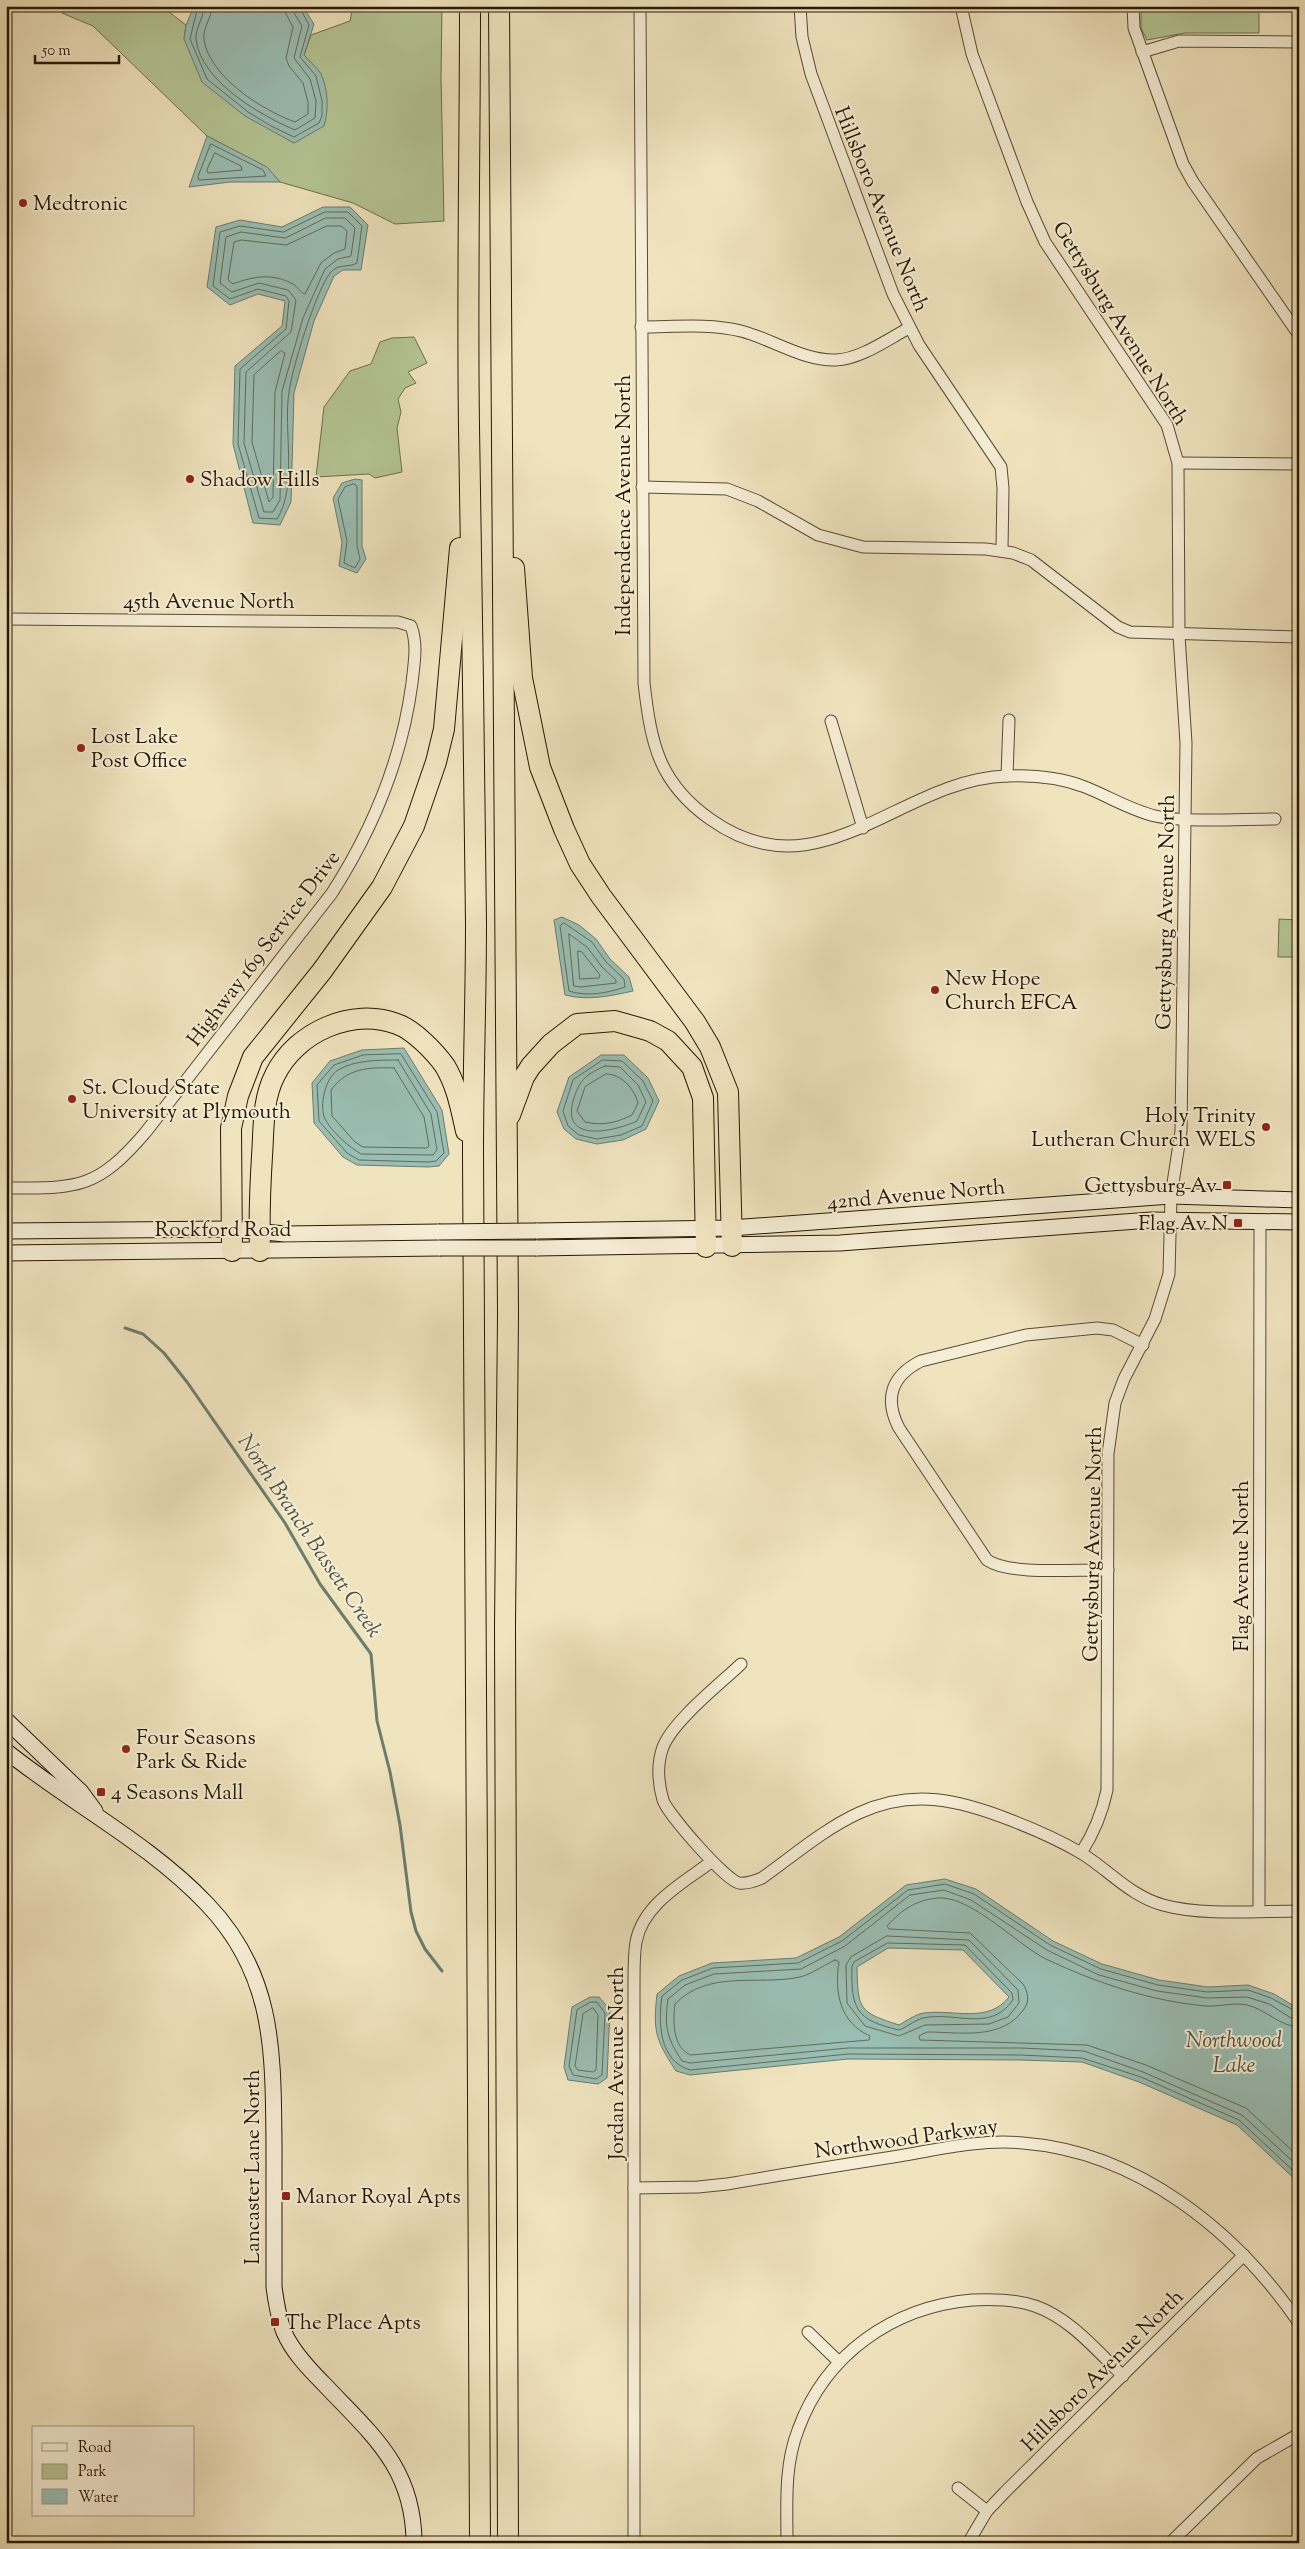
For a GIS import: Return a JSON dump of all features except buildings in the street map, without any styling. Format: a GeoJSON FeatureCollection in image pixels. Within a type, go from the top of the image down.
{"type":"FeatureCollection","features":[{"type":"Feature","properties":{"kind":"highway"},"geometry":{"type":"LineString","coordinates":[[470,6],[469,426],[474,639],[476,933],[473,1159],[480,2543]]}},
{"type":"Feature","properties":{"kind":"highway"},"geometry":{"type":"LineString","coordinates":[[499,6],[508,1314],[506,1617],[508,2543]]}},
{"type":"Feature","properties":{"kind":"highway"},"geometry":{"type":"LineString","coordinates":[[232,1251],[231,1128],[238,1096],[254,1057],[322,971],[382,887],[414,826],[436,762],[444,729],[450,670],[469,426]]}},
{"type":"Feature","properties":{"kind":"highway"},"geometry":{"type":"LineString","coordinates":[[501,464],[510,518],[522,678],[540,767],[570,844],[590,880],[695,1022],[710,1047],[728,1092],[731,1237]]}},
{"type":"Feature","properties":{"kind":"highway"},"geometry":{"type":"LineString","coordinates":[[260,1251],[259,1230],[265,1105],[274,1076],[280,1064],[296,1046],[320,1030],[341,1022],[370,1020],[398,1024],[407,1029],[436,1056],[444,1066],[455,1087],[473,1159]]}},
{"type":"Feature","properties":{"kind":"highway"},"geometry":{"type":"LineString","coordinates":[[506,1129],[524,1077],[531,1066],[551,1044],[577,1024],[615,1020],[659,1035],[678,1050],[692,1067],[701,1088],[706,1238]]}},
{"type":"Feature","properties":{"kind":"main road","name":"42nd Avenue North"},"geometry":{"type":"LineString","coordinates":[[536,1248],[731,1237],[1171,1196],[1299,1200]]}},
{"type":"Feature","properties":{"kind":"main road","name":"42nd Avenue North"},"geometry":{"type":"LineString","coordinates":[[731,1237],[840,1243],[1085,1224],[1170,1220],[1299,1222]]}},
{"type":"Feature","properties":{"kind":"main road","name":"Rockford Road"},"geometry":{"type":"LineString","coordinates":[[6,1231],[232,1229],[295,1234],[536,1231]]}},
{"type":"Feature","properties":{"kind":"main road","name":"42nd Avenue North"},"geometry":{"type":"LineString","coordinates":[[536,1231],[706,1238]]}},
{"type":"Feature","properties":{"kind":"main road","name":"Rockford Road"},"geometry":{"type":"LineString","coordinates":[[6,1253],[536,1248]]}},
{"type":"Feature","properties":{"kind":"main road","name":"Lancaster Lane North"},"geometry":{"type":"LineString","coordinates":[[9,1727],[81,1792],[98,1814]]}},
{"type":"Feature","properties":{"kind":"main road","name":"Lancaster Lane North"},"geometry":{"type":"LineString","coordinates":[[6,1751],[75,1802],[98,1814],[184,1883],[207,1904],[227,1928],[243,1955],[256,1983],[266,2012],[273,2054],[274,2287],[277,2310],[284,2332],[297,2354],[377,2440],[392,2459],[406,2488],[413,2513],[414,2543]]}},
{"type":"Feature","properties":{"kind":"street","name":"Independence Avenue North"},"geometry":{"type":"LineString","coordinates":[[640,6],[642,487],[645,691],[648,724],[655,749],[676,790],[694,808],[737,836],[761,843],[786,846],[813,844],[863,828],[936,790],[969,781],[1007,776],[1061,780],[1084,787],[1156,816],[1275,820]]}},
{"type":"Feature","properties":{"kind":"street","name":"Hillsboro Avenue North"},"geometry":{"type":"LineString","coordinates":[[800,6],[804,46],[822,110],[878,261],[910,328],[1001,467],[1003,488],[1002,550]]}},
{"type":"Feature","properties":{"kind":"street","name":"Gettysburg Avenue North"},"geometry":{"type":"LineString","coordinates":[[961,6],[972,54],[1027,202],[1045,242],[1167,425],[1178,463],[1179,635],[1186,743],[1181,1131],[1171,1196],[1169,1274],[1164,1297],[1143,1344],[1124,1379],[1115,1403],[1110,1429],[1108,1454],[1108,1790],[1103,1811],[1094,1833],[1081,1853]]}},
{"type":"Feature","properties":{"kind":"street"},"geometry":{"type":"LineString","coordinates":[[1134,6],[1134,28],[1142,52],[1176,145],[1193,182],[1299,335]]}},
{"type":"Feature","properties":{"kind":"street"},"geometry":{"type":"LineString","coordinates":[[1142,52],[1166,44],[1186,41],[1299,42]]}},
{"type":"Feature","properties":{"kind":"street"},"geometry":{"type":"LineString","coordinates":[[641,327],[721,328],[741,331],[822,359],[838,360],[853,356],[910,328]]}},
{"type":"Feature","properties":{"kind":"street"},"geometry":{"type":"LineString","coordinates":[[1178,463],[1299,464]]}},
{"type":"Feature","properties":{"kind":"street"},"geometry":{"type":"LineString","coordinates":[[642,487],[727,489],[758,501],[818,535],[863,547],[1002,550],[1031,560],[1118,627],[1130,632],[1179,635],[1299,637]]}},
{"type":"Feature","properties":{"kind":"street","name":"45th Avenue North"},"geometry":{"type":"LineString","coordinates":[[6,619],[363,621],[398,622],[411,626]]}},
{"type":"Feature","properties":{"kind":"street","name":"Highway 169 Service Drive"},"geometry":{"type":"LineString","coordinates":[[6,1188],[69,1187],[101,1175],[115,1166],[145,1133],[332,893],[358,852],[382,798],[405,725],[416,640],[411,626]]}},
{"type":"Feature","properties":{"kind":"street"},"geometry":{"type":"LineString","coordinates":[[1007,776],[1009,720]]}},
{"type":"Feature","properties":{"kind":"street"},"geometry":{"type":"LineString","coordinates":[[831,721],[863,828]]}},
{"type":"Feature","properties":{"kind":"street","name":"Flag Avenue North"},"geometry":{"type":"LineString","coordinates":[[1259,1911],[1260,1220]]}},
{"type":"Feature","properties":{"kind":"street"},"geometry":{"type":"LineString","coordinates":[[1108,1570],[1012,1569],[996,1565],[987,1560],[892,1415],[890,1402],[893,1387],[900,1376],[909,1367],[921,1361],[1026,1335],[1097,1328],[1113,1330],[1143,1344]]}},
{"type":"Feature","properties":{"kind":"street"},"geometry":{"type":"LineString","coordinates":[[741,1664],[673,1729],[663,1746],[659,1765],[663,1802],[711,1862],[728,1878],[739,1883],[751,1882],[762,1878],[837,1825],[860,1813],[885,1804],[911,1799],[963,1802],[1032,1828],[1081,1853],[1141,1897],[1162,1905],[1185,1910],[1299,1911]]}},
{"type":"Feature","properties":{"kind":"street","name":"Jordan Avenue North"},"geometry":{"type":"LineString","coordinates":[[634,2543],[636,1941],[645,1920],[659,1902],[711,1862]]}},
{"type":"Feature","properties":{"kind":"street","name":"Northwood Parkway"},"geometry":{"type":"LineString","coordinates":[[634,2188],[698,2187],[727,2184],[960,2146],[1022,2142],[1053,2146],[1082,2153],[1151,2184],[1188,2207],[1224,2235],[1244,2255],[1283,2300],[1299,2323]]}},
{"type":"Feature","properties":{"kind":"street","name":"Hillsboro Avenue North"},"geometry":{"type":"LineString","coordinates":[[968,2543],[987,2511],[1244,2255]]}},
{"type":"Feature","properties":{"kind":"street"},"geometry":{"type":"LineString","coordinates":[[787,2543],[788,2478],[797,2432],[808,2404],[838,2361],[866,2337],[892,2322],[920,2309],[949,2302],[998,2299],[1035,2306],[1050,2312],[1068,2324],[1123,2376]]}},
{"type":"Feature","properties":{"kind":"street"},"geometry":{"type":"LineString","coordinates":[[808,2332],[838,2361]]}},
{"type":"Feature","properties":{"kind":"street"},"geometry":{"type":"LineString","coordinates":[[1170,2543],[1257,2458],[1299,2434]]}},
{"type":"Feature","properties":{"kind":"street"},"geometry":{"type":"LineString","coordinates":[[958,2488],[987,2511]]}},
{"type":"Feature","properties":{"kind":"green space"},"geometry":{"type":"Polygon","coordinates":[[[63,6],[161,6],[186,25],[184,39],[287,139],[294,143],[321,74],[304,55],[311,35],[350,21],[353,6],[442,6],[441,76],[444,221],[395,224],[353,203],[280,182],[266,167],[207,136],[93,26],[62,13],[63,6]]]}},
{"type":"Feature","properties":{"kind":"green space"},"geometry":{"type":"Polygon","coordinates":[[[1141,6],[1259,6],[1259,33],[1185,33],[1147,40],[1141,28],[1141,6]]]}},
{"type":"Feature","properties":{"kind":"green space"},"geometry":{"type":"Polygon","coordinates":[[[414,337],[427,363],[408,372],[416,383],[405,388],[398,399],[401,412],[397,428],[402,472],[375,478],[369,474],[316,477],[324,407],[350,371],[371,364],[380,342],[392,338],[414,337]]]}},
{"type":"Feature","properties":{"kind":"green space"},"geometry":{"type":"Polygon","coordinates":[[[1279,919],[1299,920],[1299,957],[1278,957],[1279,919]]]}},
{"type":"Feature","properties":{"kind":"water"},"geometry":{"type":"Polygon","coordinates":[[[194,6],[303,7],[314,24],[304,55],[321,74],[323,80],[327,100],[327,114],[324,126],[294,143],[245,116],[202,82],[184,39],[186,25],[194,6]]]}},
{"type":"Feature","properties":{"kind":"water"},"geometry":{"type":"Polygon","coordinates":[[[207,136],[267,167],[280,182],[230,182],[189,187],[207,136]]]}},
{"type":"Feature","properties":{"kind":"water"},"geometry":{"type":"Polygon","coordinates":[[[323,207],[350,207],[368,225],[361,270],[343,270],[334,276],[314,321],[294,393],[291,502],[280,525],[253,523],[233,444],[235,366],[282,326],[285,301],[258,294],[230,305],[207,287],[216,227],[240,220],[282,227],[323,207]]]}},
{"type":"Feature","properties":{"kind":"water"},"geometry":{"type":"Polygon","coordinates":[[[355,479],[362,480],[362,546],[366,559],[357,573],[339,566],[342,542],[333,498],[342,483],[355,479]]]}},
{"type":"Feature","properties":{"kind":"water"},"geometry":{"type":"Polygon","coordinates":[[[562,917],[579,925],[596,939],[610,959],[629,977],[633,991],[591,998],[565,995],[554,920],[562,917]]]}},
{"type":"Feature","properties":{"kind":"water"},"geometry":{"type":"Polygon","coordinates":[[[404,1048],[442,1110],[449,1154],[439,1166],[357,1165],[343,1157],[314,1123],[312,1083],[330,1061],[362,1050],[404,1048]]]}},
{"type":"Feature","properties":{"kind":"water"},"geometry":{"type":"Polygon","coordinates":[[[601,1055],[624,1055],[648,1078],[659,1101],[646,1129],[623,1140],[597,1144],[576,1139],[564,1129],[557,1112],[569,1077],[601,1055]]]}},
{"type":"Feature","properties":{"kind":"water","name":"Northwood Lake"},"geometry":{"type":"Polygon","coordinates":[[[945,1879],[976,1889],[1053,1941],[1102,1964],[1159,1980],[1208,1987],[1248,1985],[1274,1994],[1299,2009],[1299,2183],[1237,2125],[1139,2082],[1082,2062],[848,2059],[690,2075],[676,2071],[660,2042],[655,2017],[657,1994],[679,1976],[712,1963],[796,1958],[839,1937],[906,1885],[945,1879]],[[888,1948],[857,1967],[858,1992],[863,2007],[875,2016],[899,2025],[914,2016],[924,2013],[981,2013],[1001,2005],[1009,1997],[963,1950],[888,1948]]]}},
{"type":"Feature","properties":{"kind":"water"},"geometry":{"type":"Polygon","coordinates":[[[590,1997],[599,1997],[610,2010],[607,2078],[598,2084],[568,2080],[564,2067],[572,2007],[590,1997]]]}},
{"type":"Feature","properties":{"kind":"waterway","name":"North Branch Bassett Creek"},"geometry":{"type":"LineString","coordinates":[[125,1328],[143,1334],[164,1353],[187,1382],[285,1523],[320,1584],[371,1654],[377,1721],[390,1772],[400,1825],[411,1912],[416,1931],[425,1949],[442,1971]]}},
{"type":"Feature","properties":{"kind":"place","name":"Medtronic"},"geometry":{"type":"Point","coordinates":[23,203]}},
{"type":"Feature","properties":{"kind":"place","name":"Shadow Hills"},"geometry":{"type":"Point","coordinates":[190,479]}},
{"type":"Feature","properties":{"kind":"place","name":"Lost Lake Post Office"},"geometry":{"type":"Point","coordinates":[81,748]}},
{"type":"Feature","properties":{"kind":"place","name":"New Hope Church EFCA"},"geometry":{"type":"Point","coordinates":[935,990]}},
{"type":"Feature","properties":{"kind":"place","name":"St. Cloud State University at Plymouth"},"geometry":{"type":"Point","coordinates":[72,1099]}},
{"type":"Feature","properties":{"kind":"place","name":"Holy Trinity Lutheran Church WELS"},"geometry":{"type":"Point","coordinates":[1266,1127]}},
{"type":"Feature","properties":{"kind":"place","name":"Gettysburg Av"},"geometry":{"type":"Point","coordinates":[1227,1185]}},
{"type":"Feature","properties":{"kind":"place","name":"Flag Av N"},"geometry":{"type":"Point","coordinates":[1238,1223]}},
{"type":"Feature","properties":{"kind":"place","name":"Four Seasons Park & Ride"},"geometry":{"type":"Point","coordinates":[126,1749]}},
{"type":"Feature","properties":{"kind":"place","name":"4 Seasons Mall"},"geometry":{"type":"Point","coordinates":[101,1792]}},
{"type":"Feature","properties":{"kind":"place","name":"Manor Royal Apts"},"geometry":{"type":"Point","coordinates":[286,2196]}},
{"type":"Feature","properties":{"kind":"place","name":"The Place Apts"},"geometry":{"type":"Point","coordinates":[275,2322]}}]}
